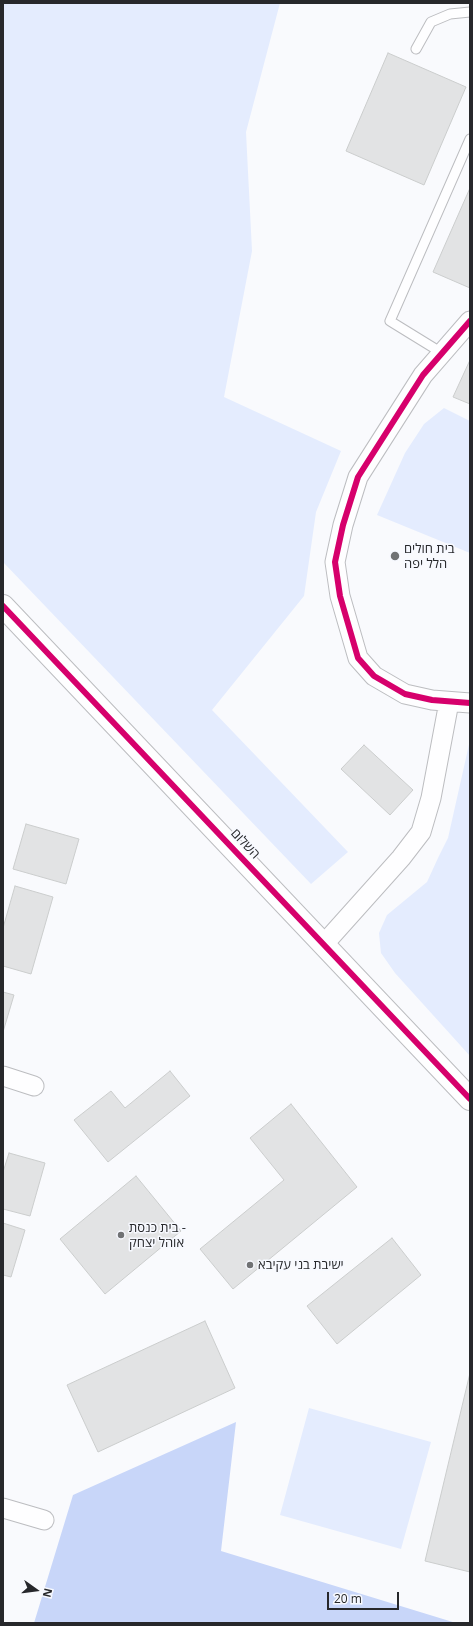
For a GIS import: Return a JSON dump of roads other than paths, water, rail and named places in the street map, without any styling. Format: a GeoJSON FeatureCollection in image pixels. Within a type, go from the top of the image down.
{"type":"FeatureCollection","features":[{"type":"Feature","properties":{"kind":"street"},"geometry":{"type":"LineString","coordinates":[[470,321],[423,375],[358,477],[343,525],[335,562],[342,603],[358,658],[374,676],[405,694],[432,700],[470,703]]}},
{"type":"Feature","properties":{"kind":"street","name":"השלום"},"geometry":{"type":"LineString","coordinates":[[3,606],[470,1099]]}},
{"type":"Feature","properties":{"kind":"street"},"geometry":{"type":"LineString","coordinates":[[324,944],[402,858],[421,832],[431,798],[449,702]]}},
{"type":"Feature","properties":{"kind":"street"},"geometry":{"type":"LineString","coordinates":[[3,1076],[34,1086]]}},
{"type":"Feature","properties":{"kind":"street"},"geometry":{"type":"LineString","coordinates":[[3,1508],[44,1520]]}},
{"type":"Feature","properties":{"kind":"lane"},"geometry":{"type":"LineString","coordinates":[[416,49],[430,22],[450,14],[470,12]]}},
{"type":"Feature","properties":{"kind":"lane"},"geometry":{"type":"LineString","coordinates":[[442,353],[390,321],[470,140]]}},
{"type":"Feature","properties":{"kind":"place","name":"בית חולים הלל יפה"},"geometry":{"type":"Point","coordinates":[395,556]}},
{"type":"Feature","properties":{"kind":"place","name":"בית כנסת - אוהל יצחק"},"geometry":{"type":"Point","coordinates":[121,1235]}},
{"type":"Feature","properties":{"kind":"place","name":"ישיבת בני עקיבא"},"geometry":{"type":"Point","coordinates":[250,1265]}}]}
